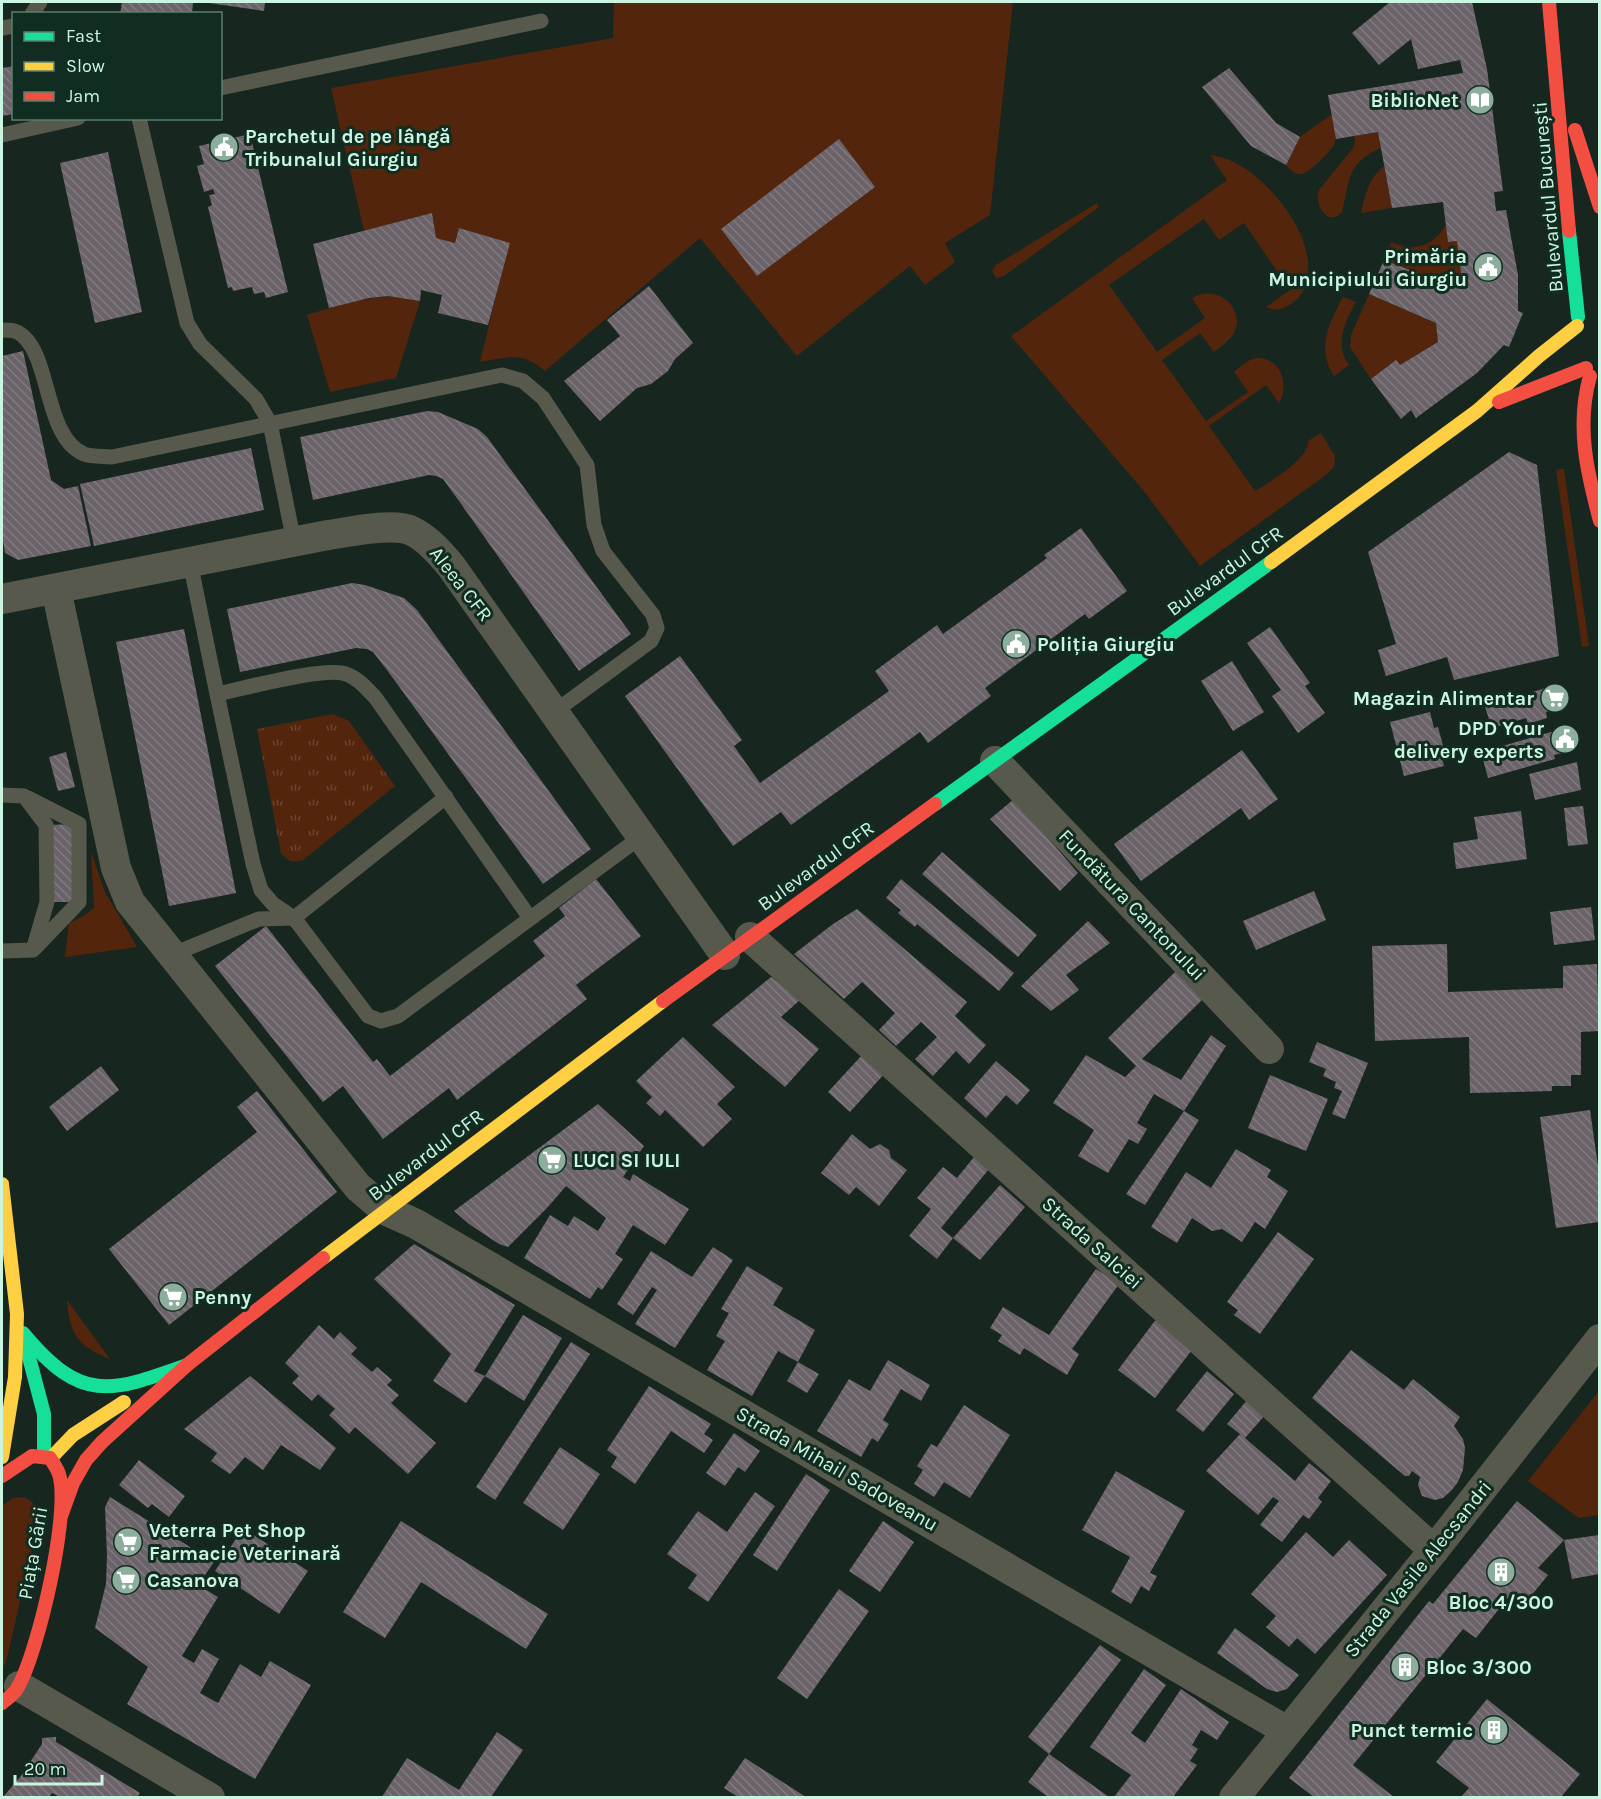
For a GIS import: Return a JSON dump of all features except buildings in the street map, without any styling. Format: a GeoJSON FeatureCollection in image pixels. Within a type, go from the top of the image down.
{"type":"FeatureCollection","features":[{"type":"Feature","properties":{"kind":"main road","name":"Bulevardul București"},"geometry":{"type":"LineString","coordinates":[[1549,2],[1557,74],[1571,267],[1578,321],[1578,347],[1588,372]]}},
{"type":"Feature","properties":{"kind":"main road","name":"Bulevardul București"},"geometry":{"type":"LineString","coordinates":[[1557,74],[1599,207]]}},
{"type":"Feature","properties":{"kind":"main road"},"geometry":{"type":"LineString","coordinates":[[1578,321],[1588,292]]}},
{"type":"Feature","properties":{"kind":"main road","name":"Bulevardul CFR"},"geometry":{"type":"LineString","coordinates":[[61,1516],[73,1483],[102,1442],[187,1365],[385,1210],[725,955],[1478,411],[1578,321]]}},
{"type":"Feature","properties":{"kind":"main road"},"geometry":{"type":"LineString","coordinates":[[1588,372],[1599,387]]}},
{"type":"Feature","properties":{"kind":"main road"},"geometry":{"type":"LineString","coordinates":[[1588,372],[1582,404],[1582,432],[1599,521]]}},
{"type":"Feature","properties":{"kind":"main road","name":"Bulevardul CFR"},"geometry":{"type":"LineString","coordinates":[[1478,411],[1588,372]]}},
{"type":"Feature","properties":{"kind":"main road"},"geometry":{"type":"LineString","coordinates":[[2,1184],[4,1236],[17,1314],[44,1414],[47,1456],[37,1455],[26,1459],[2,1476]]}},
{"type":"Feature","properties":{"kind":"main road"},"geometry":{"type":"LineString","coordinates":[[2,1457],[15,1377],[17,1314]]}},
{"type":"Feature","properties":{"kind":"main road"},"geometry":{"type":"LineString","coordinates":[[23,1333],[36,1350],[69,1378],[85,1384],[109,1388],[134,1384],[187,1365]]}},
{"type":"Feature","properties":{"kind":"main road","name":"Bulevardul CFR"},"geometry":{"type":"LineString","coordinates":[[47,1456],[89,1423],[187,1365]]}},
{"type":"Feature","properties":{"kind":"main road","name":"Piața Gării"},"geometry":{"type":"LineString","coordinates":[[2,1717],[41,1618],[61,1516],[60,1476],[47,1456]]}},
{"type":"Feature","properties":{"kind":"street","name":"Aleea CFR"},"geometry":{"type":"LineString","coordinates":[[2,599],[294,542],[378,528],[411,530],[432,545],[451,566],[725,955]]}},
{"type":"Feature","properties":{"kind":"street","name":"Strada Mihail Sadoveanu"},"geometry":{"type":"LineString","coordinates":[[56,589],[116,868],[130,902],[358,1187],[385,1210],[426,1230],[1287,1731]]}},
{"type":"Feature","properties":{"kind":"street","name":"Fundătura Cantonului"},"geometry":{"type":"LineString","coordinates":[[995,761],[1269,1048]]}},
{"type":"Feature","properties":{"kind":"street","name":"Strada Salciei"},"geometry":{"type":"LineString","coordinates":[[750,937],[1434,1550]]}},
{"type":"Feature","properties":{"kind":"street","name":"Strada Vasile Alecsandri"},"geometry":{"type":"LineString","coordinates":[[1234,1797],[1434,1550],[1599,1339]]}},
{"type":"Feature","properties":{"kind":"street"},"geometry":{"type":"LineString","coordinates":[[12,1694],[210,1797]]}},
{"type":"Feature","properties":{"kind":"lane"},"geometry":{"type":"LineString","coordinates":[[222,88],[541,21]]}},
{"type":"Feature","properties":{"kind":"lane"},"geometry":{"type":"LineString","coordinates":[[2,135],[69,120]]}},
{"type":"Feature","properties":{"kind":"lane"},"geometry":{"type":"LineString","coordinates":[[139,120],[190,332],[206,351],[246,387],[270,423],[294,542]]}},
{"type":"Feature","properties":{"kind":"lane"},"geometry":{"type":"LineString","coordinates":[[2,330],[13,330],[24,336],[36,354],[51,405],[67,440],[83,453],[112,458],[502,375],[524,381],[543,398],[587,465],[594,525],[603,551],[653,615],[657,628],[651,641],[554,712]]}},
{"type":"Feature","properties":{"kind":"lane"},"geometry":{"type":"LineString","coordinates":[[190,562],[253,864],[261,890],[273,904],[294,918],[368,1016],[381,1021],[398,1016],[642,836]]}},
{"type":"Feature","properties":{"kind":"lane"},"geometry":{"type":"LineString","coordinates":[[217,694],[321,672],[344,673],[360,682],[375,697],[530,918]]}},
{"type":"Feature","properties":{"kind":"lane"},"geometry":{"type":"LineString","coordinates":[[2,795],[24,796],[79,824],[79,902],[33,950],[2,951]]}},
{"type":"Feature","properties":{"kind":"lane"},"geometry":{"type":"LineString","coordinates":[[24,796],[46,825],[46,902],[33,950]]}},
{"type":"Feature","properties":{"kind":"lane"},"geometry":{"type":"LineString","coordinates":[[171,955],[259,919],[294,918],[446,797]]}},
{"type":"Feature","properties":{"kind":"green space"},"geometry":{"type":"Polygon","coordinates":[[[614,2],[1013,2],[990,215],[945,243],[955,262],[925,285],[910,266],[797,356],[700,238],[545,371],[522,358],[507,357],[480,362],[509,243],[460,228],[455,243],[436,238],[432,213],[364,231],[331,88],[613,38],[614,2]]]}},
{"type":"Feature","properties":{"kind":"green space"},"geometry":{"type":"Polygon","coordinates":[[[1332,114],[1336,135],[1334,145],[1310,170],[1302,174],[1293,172],[1286,165],[1300,137],[1332,114]]]}},
{"type":"Feature","properties":{"kind":"green space"},"geometry":{"type":"Polygon","coordinates":[[[1378,132],[1381,147],[1355,167],[1351,174],[1342,212],[1337,216],[1327,216],[1320,208],[1319,190],[1353,148],[1354,136],[1378,132]]]}},
{"type":"Feature","properties":{"kind":"green space"},"geometry":{"type":"Polygon","coordinates":[[[1210,155],[1228,159],[1246,169],[1279,200],[1293,220],[1303,240],[1308,260],[1307,278],[1300,296],[1282,309],[1266,307],[1290,290],[1244,223],[1219,240],[1204,219],[1109,285],[1157,352],[1205,318],[1192,298],[1202,294],[1221,296],[1234,309],[1237,317],[1232,336],[1214,352],[1200,333],[1162,360],[1206,421],[1248,392],[1234,372],[1243,365],[1252,359],[1259,358],[1273,363],[1278,368],[1284,389],[1279,403],[1266,385],[1209,426],[1255,491],[1296,462],[1307,448],[1308,441],[1321,433],[1335,456],[1334,467],[1326,475],[1200,566],[1143,490],[1011,336],[1227,180],[1210,155]]]}},
{"type":"Feature","properties":{"kind":"green space"},"geometry":{"type":"Polygon","coordinates":[[[1384,166],[1392,208],[1361,213],[1368,187],[1384,166]]]}},
{"type":"Feature","properties":{"kind":"green space"},"geometry":{"type":"Polygon","coordinates":[[[1097,203],[1099,207],[1004,276],[996,278],[992,271],[996,265],[1097,203]]]}},
{"type":"Feature","properties":{"kind":"green space"},"geometry":{"type":"Polygon","coordinates":[[[1446,224],[1448,242],[1457,241],[1462,281],[1451,286],[1384,260],[1391,242],[1408,247],[1423,245],[1436,238],[1446,224]]]}},
{"type":"Feature","properties":{"kind":"green space"},"geometry":{"type":"Polygon","coordinates":[[[1369,294],[1436,323],[1438,342],[1400,365],[1396,360],[1371,379],[1350,347],[1351,335],[1369,294]]]}},
{"type":"Feature","properties":{"kind":"green space"},"geometry":{"type":"Polygon","coordinates":[[[388,296],[420,301],[396,378],[330,392],[307,315],[349,302],[388,296]]]}},
{"type":"Feature","properties":{"kind":"green space"},"geometry":{"type":"Polygon","coordinates":[[[1343,297],[1356,302],[1345,325],[1342,341],[1342,349],[1349,365],[1334,376],[1326,355],[1326,336],[1343,297]]]}},
{"type":"Feature","properties":{"kind":"green space"},"geometry":{"type":"Polygon","coordinates":[[[1564,469],[1589,646],[1582,647],[1556,470],[1564,469]]]}},
{"type":"Feature","properties":{"kind":"green space"},"geometry":{"type":"Polygon","coordinates":[[[333,714],[349,721],[395,786],[303,860],[290,861],[281,853],[257,729],[333,714]]]}},
{"type":"Feature","properties":{"kind":"green space"},"geometry":{"type":"Polygon","coordinates":[[[91,852],[105,892],[137,947],[65,957],[69,923],[94,908],[91,852]]]}},
{"type":"Feature","properties":{"kind":"green space"},"geometry":{"type":"Polygon","coordinates":[[[67,1300],[110,1359],[90,1349],[77,1337],[70,1321],[67,1300]]]}},
{"type":"Feature","properties":{"kind":"green space"},"geometry":{"type":"Polygon","coordinates":[[[1599,1391],[1599,1515],[1579,1518],[1528,1481],[1599,1391]]]}},
{"type":"Feature","properties":{"kind":"green space"},"geometry":{"type":"Polygon","coordinates":[[[24,1497],[36,1507],[38,1523],[6,1662],[2,1668],[2,1506],[13,1498],[24,1497]]]}},
{"type":"Feature","properties":{"kind":"traffic: fast"},"geometry":{"type":"LineString","coordinates":[[1569,231],[1578,317]]}},
{"type":"Feature","properties":{"kind":"traffic: fast"},"geometry":{"type":"LineString","coordinates":[[935,804],[1271,562]]}},
{"type":"Feature","properties":{"kind":"traffic: fast"},"geometry":{"type":"LineString","coordinates":[[23,1333],[44,1356],[62,1371],[80,1381],[98,1386],[116,1386],[137,1382],[187,1365]]}},
{"type":"Feature","properties":{"kind":"traffic: fast"},"geometry":{"type":"LineString","coordinates":[[25,1342],[44,1414],[44,1455]]}},
{"type":"Feature","properties":{"kind":"traffic: slow"},"geometry":{"type":"LineString","coordinates":[[1271,562],[1477,411],[1577,326]]}},
{"type":"Feature","properties":{"kind":"traffic: slow"},"geometry":{"type":"LineString","coordinates":[[323,1258],[663,1001]]}},
{"type":"Feature","properties":{"kind":"traffic: slow"},"geometry":{"type":"LineString","coordinates":[[2,1184],[17,1314],[15,1377],[2,1457]]}},
{"type":"Feature","properties":{"kind":"traffic: slow"},"geometry":{"type":"LineString","coordinates":[[51,1458],[73,1435],[124,1402]]}},
{"type":"Feature","properties":{"kind":"traffic: jam"},"geometry":{"type":"LineString","coordinates":[[1549,2],[1569,231]]}},
{"type":"Feature","properties":{"kind":"traffic: jam"},"geometry":{"type":"LineString","coordinates":[[1575,130],[1600,207]]}},
{"type":"Feature","properties":{"kind":"traffic: jam"},"geometry":{"type":"LineString","coordinates":[[1499,402],[1586,368]]}},
{"type":"Feature","properties":{"kind":"traffic: jam"},"geometry":{"type":"LineString","coordinates":[[1590,376],[1584,413],[1585,449],[1600,521]]}},
{"type":"Feature","properties":{"kind":"traffic: jam"},"geometry":{"type":"LineString","coordinates":[[663,1001],[935,804]]}},
{"type":"Feature","properties":{"kind":"traffic: jam"},"geometry":{"type":"LineString","coordinates":[[61,1516],[73,1483],[86,1460],[102,1442],[187,1365],[323,1258]]}},
{"type":"Feature","properties":{"kind":"traffic: jam"},"geometry":{"type":"LineString","coordinates":[[2,1476],[32,1456],[50,1458],[59,1474],[62,1493],[57,1549],[35,1644],[17,1689],[2,1703]]}},
{"type":"Feature","properties":{"kind":"place","name":"BiblioNet"},"geometry":{"type":"Point","coordinates":[1480,100]}},
{"type":"Feature","properties":{"kind":"place","name":"Parchetul de pe lângă Tribunalul Giurgiu"},"geometry":{"type":"Point","coordinates":[224,147]}},
{"type":"Feature","properties":{"kind":"place","name":"Primăria Municipiului Giurgiu"},"geometry":{"type":"Point","coordinates":[1488,267]}},
{"type":"Feature","properties":{"kind":"place","name":"Poliția Giurgiu"},"geometry":{"type":"Point","coordinates":[1016,644]}},
{"type":"Feature","properties":{"kind":"place","name":"Magazin Alimentar"},"geometry":{"type":"Point","coordinates":[1555,698]}},
{"type":"Feature","properties":{"kind":"place","name":"DPD Your delivery experts"},"geometry":{"type":"Point","coordinates":[1565,739]}},
{"type":"Feature","properties":{"kind":"place","name":"LUCI SI IULI"},"geometry":{"type":"Point","coordinates":[552,1160]}},
{"type":"Feature","properties":{"kind":"place","name":"Penny"},"geometry":{"type":"Point","coordinates":[173,1297]}},
{"type":"Feature","properties":{"kind":"place","name":"Veterra Pet Shop Farmacie Veterinară"},"geometry":{"type":"Point","coordinates":[128,1542]}},
{"type":"Feature","properties":{"kind":"place","name":"Bloc 4/300"},"geometry":{"type":"Point","coordinates":[1501,1572]}},
{"type":"Feature","properties":{"kind":"place","name":"Casanova"},"geometry":{"type":"Point","coordinates":[126,1580]}},
{"type":"Feature","properties":{"kind":"place","name":"Bloc 3/300"},"geometry":{"type":"Point","coordinates":[1405,1667]}},
{"type":"Feature","properties":{"kind":"place","name":"Punct termic"},"geometry":{"type":"Point","coordinates":[1494,1730]}}]}
